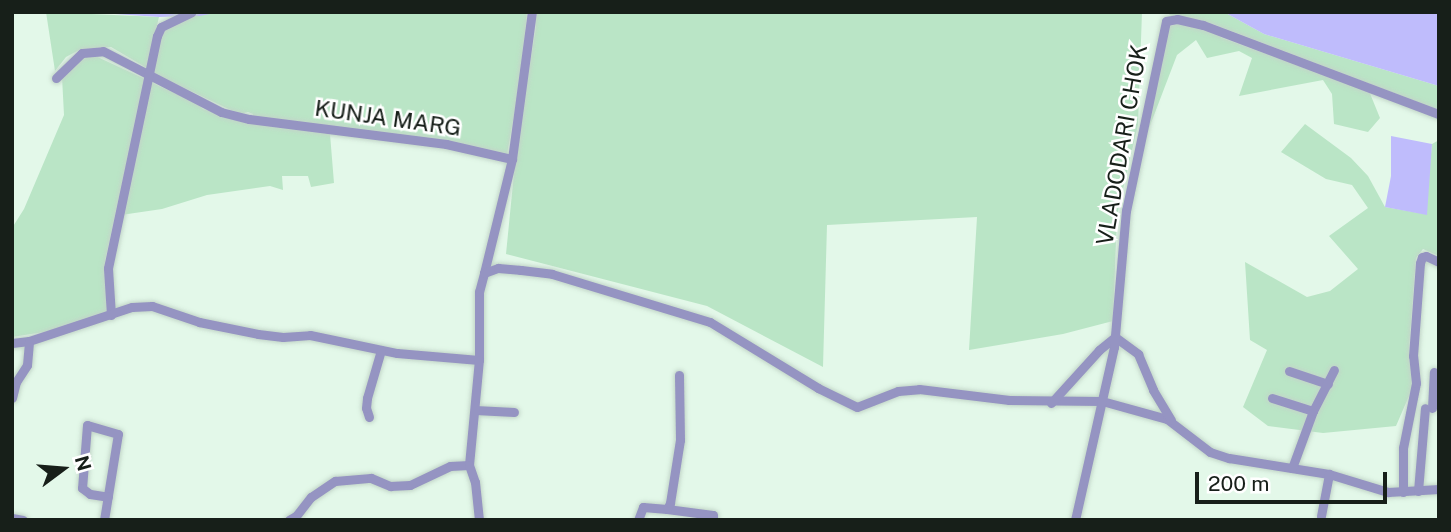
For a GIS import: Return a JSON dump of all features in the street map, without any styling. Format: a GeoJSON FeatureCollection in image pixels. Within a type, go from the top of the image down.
{"type":"FeatureCollection","features":[{"type":"Feature","properties":{"kind":"street"},"geometry":{"type":"LineString","coordinates":[[111,315],[108,268],[161,27],[192,12]]}},
{"type":"Feature","properties":{"kind":"street"},"geometry":{"type":"LineString","coordinates":[[479,520],[475,482],[469,465],[479,360],[479,292],[512,159],[532,12]]}},
{"type":"Feature","properties":{"kind":"street","name":"VLADODARI CHOK"},"geometry":{"type":"LineString","coordinates":[[1076,520],[1115,337],[1126,211],[1166,21],[1177,19],[1203,25],[1439,114]]}},
{"type":"Feature","properties":{"kind":"street","name":"KUNJA MARG"},"geometry":{"type":"LineString","coordinates":[[56,78],[82,53],[103,51],[148,77],[221,112],[249,119],[446,144],[512,159]]}},
{"type":"Feature","properties":{"kind":"street"},"geometry":{"type":"LineString","coordinates":[[1403,492],[1403,448],[1416,383],[1413,356],[1422,257],[1432,257],[1439,261]]}},
{"type":"Feature","properties":{"kind":"street"},"geometry":{"type":"LineString","coordinates":[[484,273],[498,268],[552,274],[677,310],[710,322],[835,397],[857,407],[906,389],[1051,403],[1102,401],[1147,411],[1174,425],[1210,452],[1329,474],[1388,492],[1439,489]]}},
{"type":"Feature","properties":{"kind":"street"},"geometry":{"type":"LineString","coordinates":[[12,343],[29,341],[132,307],[152,306],[223,328],[283,337],[331,338],[381,350],[479,360]]}},
{"type":"Feature","properties":{"kind":"street"},"geometry":{"type":"LineString","coordinates":[[1051,403],[1099,350],[1115,337],[1138,354],[1153,390],[1174,425]]}},
{"type":"Feature","properties":{"kind":"street"},"geometry":{"type":"LineString","coordinates":[[12,398],[16,382],[27,365],[29,341]]}},
{"type":"Feature","properties":{"kind":"street"},"geometry":{"type":"LineString","coordinates":[[369,417],[367,398],[381,350]]}},
{"type":"Feature","properties":{"kind":"street"},"geometry":{"type":"LineString","coordinates":[[1292,468],[1313,411],[1334,370]]}},
{"type":"Feature","properties":{"kind":"street"},"geometry":{"type":"LineString","coordinates":[[1289,371],[1328,384]]}},
{"type":"Feature","properties":{"kind":"street"},"geometry":{"type":"LineString","coordinates":[[1418,491],[1432,408],[1434,372]]}},
{"type":"Feature","properties":{"kind":"street"},"geometry":{"type":"LineString","coordinates":[[667,509],[680,440],[679,375]]}},
{"type":"Feature","properties":{"kind":"street"},"geometry":{"type":"LineString","coordinates":[[1272,398],[1313,411]]}},
{"type":"Feature","properties":{"kind":"street"},"geometry":{"type":"LineString","coordinates":[[1411,406],[1432,408]]}},
{"type":"Feature","properties":{"kind":"street"},"geometry":{"type":"LineString","coordinates":[[475,410],[514,412]]}},
{"type":"Feature","properties":{"kind":"street"},"geometry":{"type":"LineString","coordinates":[[104,520],[108,497],[118,434],[87,425],[82,488],[85,492],[108,497]]}},
{"type":"Feature","properties":{"kind":"street"},"geometry":{"type":"LineString","coordinates":[[289,520],[296,516],[311,497],[335,481],[370,478],[390,486],[410,485],[450,466],[469,465]]}},
{"type":"Feature","properties":{"kind":"street"},"geometry":{"type":"LineString","coordinates":[[1321,516],[1329,474]]}},
{"type":"Feature","properties":{"kind":"street"},"geometry":{"type":"LineString","coordinates":[[638,520],[643,507],[713,515],[713,520]]}},
{"type":"Feature","properties":{"kind":"street"},"geometry":{"type":"LineString","coordinates":[[12,518],[20,520]]}},
{"type":"Feature","properties":{"kind":"green space"},"geometry":{"type":"Polygon","coordinates":[[[46,12],[159,17],[147,68],[111,47],[81,49],[66,57],[55,71],[46,12]]]}},
{"type":"Feature","properties":{"kind":"green space"},"geometry":{"type":"Polygon","coordinates":[[[527,12],[522,70],[506,160],[448,143],[252,117],[253,114],[248,112],[239,114],[151,72],[160,34],[191,14],[527,12]]]}},
{"type":"Feature","properties":{"kind":"green space"},"geometry":{"type":"Polygon","coordinates":[[[535,12],[1142,12],[1138,125],[1117,215],[1113,321],[1063,334],[969,350],[977,217],[827,225],[823,367],[707,306],[506,254],[517,143],[536,27],[535,12]]]}},
{"type":"Feature","properties":{"kind":"green space"},"geometry":{"type":"Polygon","coordinates":[[[1167,12],[1224,12],[1264,34],[1439,86],[1439,110],[1213,24],[1171,16],[1167,12]]]}},
{"type":"Feature","properties":{"kind":"green space"},"geometry":{"type":"Polygon","coordinates":[[[1177,24],[1208,29],[1222,38],[1369,91],[1380,118],[1368,132],[1334,124],[1332,94],[1323,80],[1239,96],[1252,58],[1239,51],[1207,58],[1196,40],[1177,55],[1141,149],[1165,28],[1177,24]]]}},
{"type":"Feature","properties":{"kind":"green space"},"geometry":{"type":"Polygon","coordinates":[[[91,54],[145,79],[105,261],[107,314],[44,332],[12,337],[12,228],[24,209],[64,115],[62,77],[80,57],[91,54]]]}},
{"type":"Feature","properties":{"kind":"green space"},"geometry":{"type":"Polygon","coordinates":[[[150,82],[195,102],[203,109],[241,121],[330,134],[334,183],[311,187],[308,176],[282,176],[283,190],[270,186],[207,195],[162,209],[121,215],[150,82]]]}},
{"type":"Feature","properties":{"kind":"green space"},"geometry":{"type":"Polygon","coordinates":[[[1305,124],[1351,158],[1368,176],[1385,207],[1425,214],[1432,144],[1439,140],[1439,256],[1423,249],[1416,258],[1409,348],[1412,389],[1396,426],[1323,433],[1268,426],[1243,407],[1267,350],[1250,340],[1245,262],[1307,297],[1330,291],[1358,269],[1329,236],[1368,208],[1352,185],[1326,179],[1281,152],[1305,124]]]}},
{"type":"Feature","properties":{"kind":"water"},"geometry":{"type":"Polygon","coordinates":[[[86,12],[219,12],[200,16],[159,17],[86,12]]]}},
{"type":"Feature","properties":{"kind":"water"},"geometry":{"type":"Polygon","coordinates":[[[1224,12],[1439,12],[1439,86],[1264,34],[1224,12]]]}},
{"type":"Feature","properties":{"kind":"water"},"geometry":{"type":"Polygon","coordinates":[[[1391,136],[1432,144],[1427,215],[1385,207],[1391,176],[1391,136]]]}}]}
